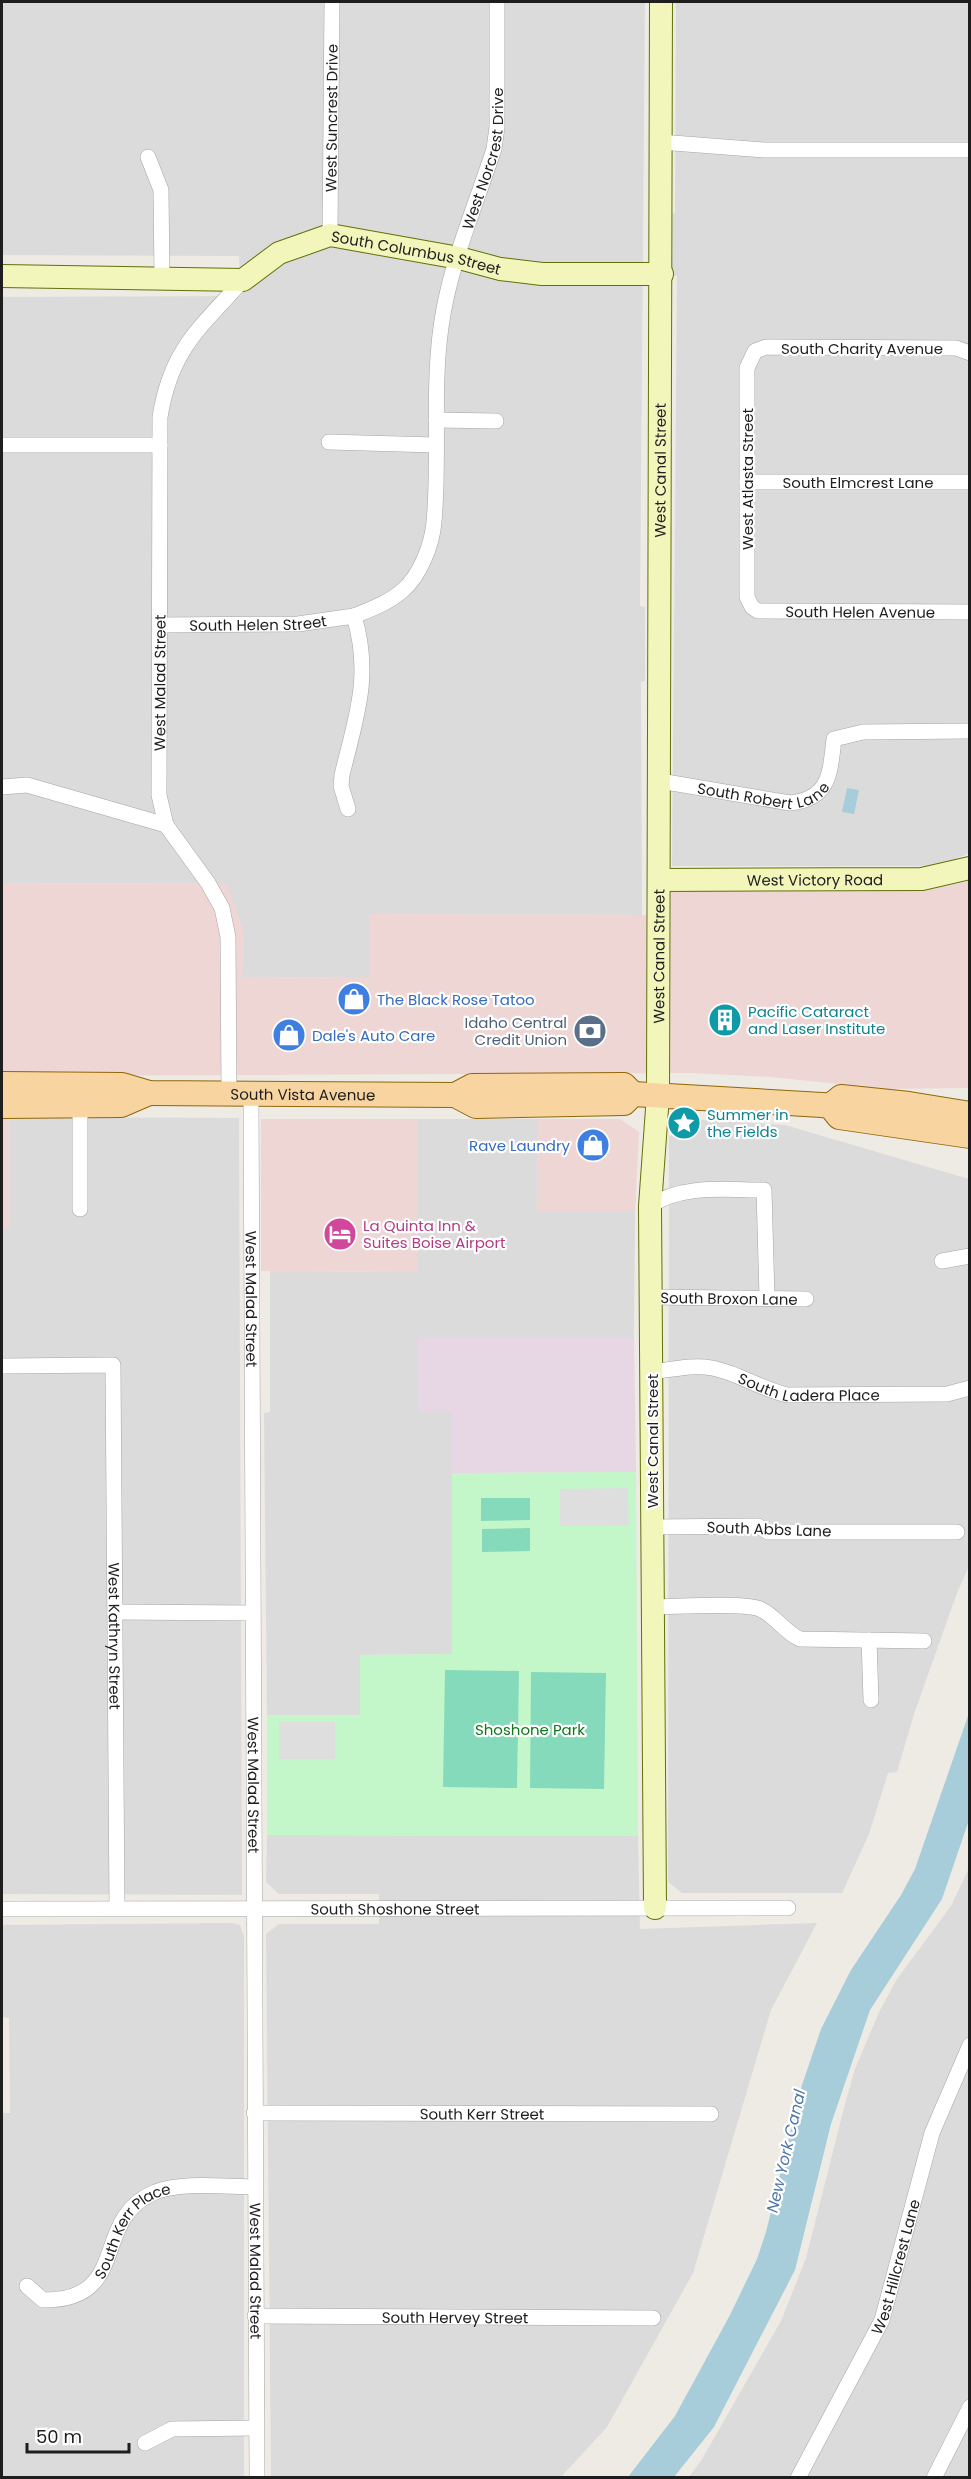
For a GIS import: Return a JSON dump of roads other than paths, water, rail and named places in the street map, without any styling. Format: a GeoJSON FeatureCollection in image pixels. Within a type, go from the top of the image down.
{"type":"FeatureCollection","features":[{"type":"Feature","properties":{"kind":"main road","name":"South Vista Avenue"},"geometry":{"type":"LineString","coordinates":[[2,1084],[122,1084],[149,1093],[456,1095],[476,1106],[624,1103],[633,1094],[830,1106],[841,1097],[909,1104],[969,1114]]}},
{"type":"Feature","properties":{"kind":"main road","name":"South Vista Avenue"},"geometry":{"type":"LineString","coordinates":[[2,1106],[121,1106],[149,1093]]}},
{"type":"Feature","properties":{"kind":"main road","name":"South Vista Avenue"},"geometry":{"type":"LineString","coordinates":[[830,1106],[839,1118],[969,1136]]}},
{"type":"Feature","properties":{"kind":"street","name":"West Suncrest Drive"},"geometry":{"type":"LineString","coordinates":[[330,235],[332,2]]}},
{"type":"Feature","properties":{"kind":"street","name":"West Norcrest Drive"},"geometry":{"type":"LineString","coordinates":[[354,616],[380,606],[404,590],[424,559],[434,524],[441,326],[459,258],[494,149],[497,127],[497,2]]}},
{"type":"Feature","properties":{"kind":"street","name":"West Canal Street"},"geometry":{"type":"LineString","coordinates":[[655,1908],[650,1206],[658,1095],[661,2]]}},
{"type":"Feature","properties":{"kind":"street"},"geometry":{"type":"LineString","coordinates":[[660,142],[764,150],[969,150]]}},
{"type":"Feature","properties":{"kind":"street"},"geometry":{"type":"LineString","coordinates":[[148,157],[161,190],[162,278]]}},
{"type":"Feature","properties":{"kind":"street","name":"South Columbus Street"},"geometry":{"type":"LineString","coordinates":[[243,280],[279,253],[330,235],[542,274],[662,274]]}},
{"type":"Feature","properties":{"kind":"street"},"geometry":{"type":"LineString","coordinates":[[2,276],[243,280]]}},
{"type":"Feature","properties":{"kind":"street","name":"West Malad Street"},"geometry":{"type":"LineString","coordinates":[[243,280],[191,338],[176,359],[164,396],[160,445],[159,795],[166,825],[208,883],[222,908],[228,937],[240,1093],[252,1612],[257,2478]]}},
{"type":"Feature","properties":{"kind":"street","name":"South Charity Avenue"},"geometry":{"type":"LineString","coordinates":[[755,351],[766,347],[956,348],[969,352]]}},
{"type":"Feature","properties":{"kind":"street","name":"West Atlasta Street"},"geometry":{"type":"LineString","coordinates":[[752,607],[747,597],[747,368],[755,351]]}},
{"type":"Feature","properties":{"kind":"street"},"geometry":{"type":"LineString","coordinates":[[436,420],[496,421]]}},
{"type":"Feature","properties":{"kind":"street"},"geometry":{"type":"LineString","coordinates":[[329,442],[435,445]]}},
{"type":"Feature","properties":{"kind":"street"},"geometry":{"type":"LineString","coordinates":[[2,445],[160,445]]}},
{"type":"Feature","properties":{"kind":"street","name":"South Elmcrest Lane"},"geometry":{"type":"LineString","coordinates":[[747,482],[969,482]]}},
{"type":"Feature","properties":{"kind":"street","name":"South Helen Avenue"},"geometry":{"type":"LineString","coordinates":[[752,607],[766,613],[969,612]]}},
{"type":"Feature","properties":{"kind":"street"},"geometry":{"type":"LineString","coordinates":[[348,809],[341,786],[342,775],[363,691],[362,641],[354,616]]}},
{"type":"Feature","properties":{"kind":"street","name":"South Helen Street"},"geometry":{"type":"LineString","coordinates":[[160,624],[298,624],[354,616]]}},
{"type":"Feature","properties":{"kind":"street","name":"South Robert Lane"},"geometry":{"type":"LineString","coordinates":[[660,782],[790,803],[808,802],[821,791],[830,766],[834,739],[863,732],[969,731]]}},
{"type":"Feature","properties":{"kind":"street"},"geometry":{"type":"LineString","coordinates":[[2,787],[27,785],[166,825]]}},
{"type":"Feature","properties":{"kind":"street","name":"West Victory Road"},"geometry":{"type":"LineString","coordinates":[[659,880],[921,879],[969,868]]}},
{"type":"Feature","properties":{"kind":"street"},"geometry":{"type":"LineString","coordinates":[[80,1106],[80,1209]]}},
{"type":"Feature","properties":{"kind":"street"},"geometry":{"type":"LineString","coordinates":[[650,1206],[663,1197],[683,1191],[764,1190],[767,1299]]}},
{"type":"Feature","properties":{"kind":"street"},"geometry":{"type":"LineString","coordinates":[[942,1261],[969,1256]]}},
{"type":"Feature","properties":{"kind":"street","name":"South Broxon Lane"},"geometry":{"type":"LineString","coordinates":[[651,1297],[806,1299]]}},
{"type":"Feature","properties":{"kind":"street","name":"West Kathryn Street"},"geometry":{"type":"LineString","coordinates":[[2,1366],[113,1365],[117,1908]]}},
{"type":"Feature","properties":{"kind":"street","name":"South Ladera Place"},"geometry":{"type":"LineString","coordinates":[[651,1372],[693,1366],[711,1367],[767,1390],[787,1395],[947,1394],[969,1388]]}},
{"type":"Feature","properties":{"kind":"street","name":"South Abbs Lane"},"geometry":{"type":"LineString","coordinates":[[652,1527],[758,1526],[768,1532],[957,1532]]}},
{"type":"Feature","properties":{"kind":"street"},"geometry":{"type":"LineString","coordinates":[[653,1607],[751,1606],[766,1612],[790,1635],[801,1639],[924,1641]]}},
{"type":"Feature","properties":{"kind":"street"},"geometry":{"type":"LineString","coordinates":[[115,1612],[252,1612]]}},
{"type":"Feature","properties":{"kind":"street"},"geometry":{"type":"LineString","coordinates":[[869,1640],[871,1700]]}},
{"type":"Feature","properties":{"kind":"street","name":"South Shoshone Street"},"geometry":{"type":"LineString","coordinates":[[2,1909],[788,1908]]}},
{"type":"Feature","properties":{"kind":"street","name":"West Hillcrest Lane"},"geometry":{"type":"LineString","coordinates":[[798,2478],[882,2320],[932,2133],[969,2045]]}},
{"type":"Feature","properties":{"kind":"street","name":"South Kerr Street"},"geometry":{"type":"LineString","coordinates":[[255,2113],[711,2114]]}},
{"type":"Feature","properties":{"kind":"street","name":"South Kerr Place"},"geometry":{"type":"LineString","coordinates":[[27,2286],[43,2300],[65,2300],[90,2287],[100,2275],[125,2215],[139,2200],[155,2192],[174,2187],[255,2187]]}},
{"type":"Feature","properties":{"kind":"street","name":"South Hervey Street"},"geometry":{"type":"LineString","coordinates":[[255,2316],[653,2318]]}},
{"type":"Feature","properties":{"kind":"street"},"geometry":{"type":"LineString","coordinates":[[934,2478],[969,2407]]}},
{"type":"Feature","properties":{"kind":"street"},"geometry":{"type":"LineString","coordinates":[[145,2443],[172,2429],[256,2428]]}},
{"type":"Feature","properties":{"kind":"water"},"geometry":{"type":"Polygon","coordinates":[[[847,788],[859,790],[854,814],[842,812],[847,788]]]}},
{"type":"Feature","properties":{"kind":"water","name":"New York Canal"},"geometry":{"type":"Polygon","coordinates":[[[969,1713],[969,1820],[942,1899],[870,2010],[831,2124],[795,2270],[714,2427],[674,2477],[628,2477],[675,2416],[730,2315],[757,2259],[766,2232],[802,2085],[821,2029],[851,1970],[901,1895],[915,1869],[969,1713]]]}},
{"type":"Feature","properties":{"kind":"place","name":"The Black Rose Tatoo"},"geometry":{"type":"Point","coordinates":[354,999]}},
{"type":"Feature","properties":{"kind":"place","name":"Pacific Cataract and Laser Institute"},"geometry":{"type":"Point","coordinates":[725,1020]}},
{"type":"Feature","properties":{"kind":"place","name":"Idaho Central Credit Union"},"geometry":{"type":"Point","coordinates":[590,1031]}},
{"type":"Feature","properties":{"kind":"place","name":"Dale's Auto Care"},"geometry":{"type":"Point","coordinates":[289,1035]}},
{"type":"Feature","properties":{"kind":"place","name":"Summer in the Fields"},"geometry":{"type":"Point","coordinates":[684,1123]}},
{"type":"Feature","properties":{"kind":"place","name":"Rave Laundry"},"geometry":{"type":"Point","coordinates":[593,1145]}},
{"type":"Feature","properties":{"kind":"place","name":"La Quinta Inn & Suites Boise Airport"},"geometry":{"type":"Point","coordinates":[340,1234]}},
{"type":"Feature","properties":{"kind":"park label","name":"Shoshone Park"},"geometry":{"type":"Point","coordinates":[530,1729]}}]}
